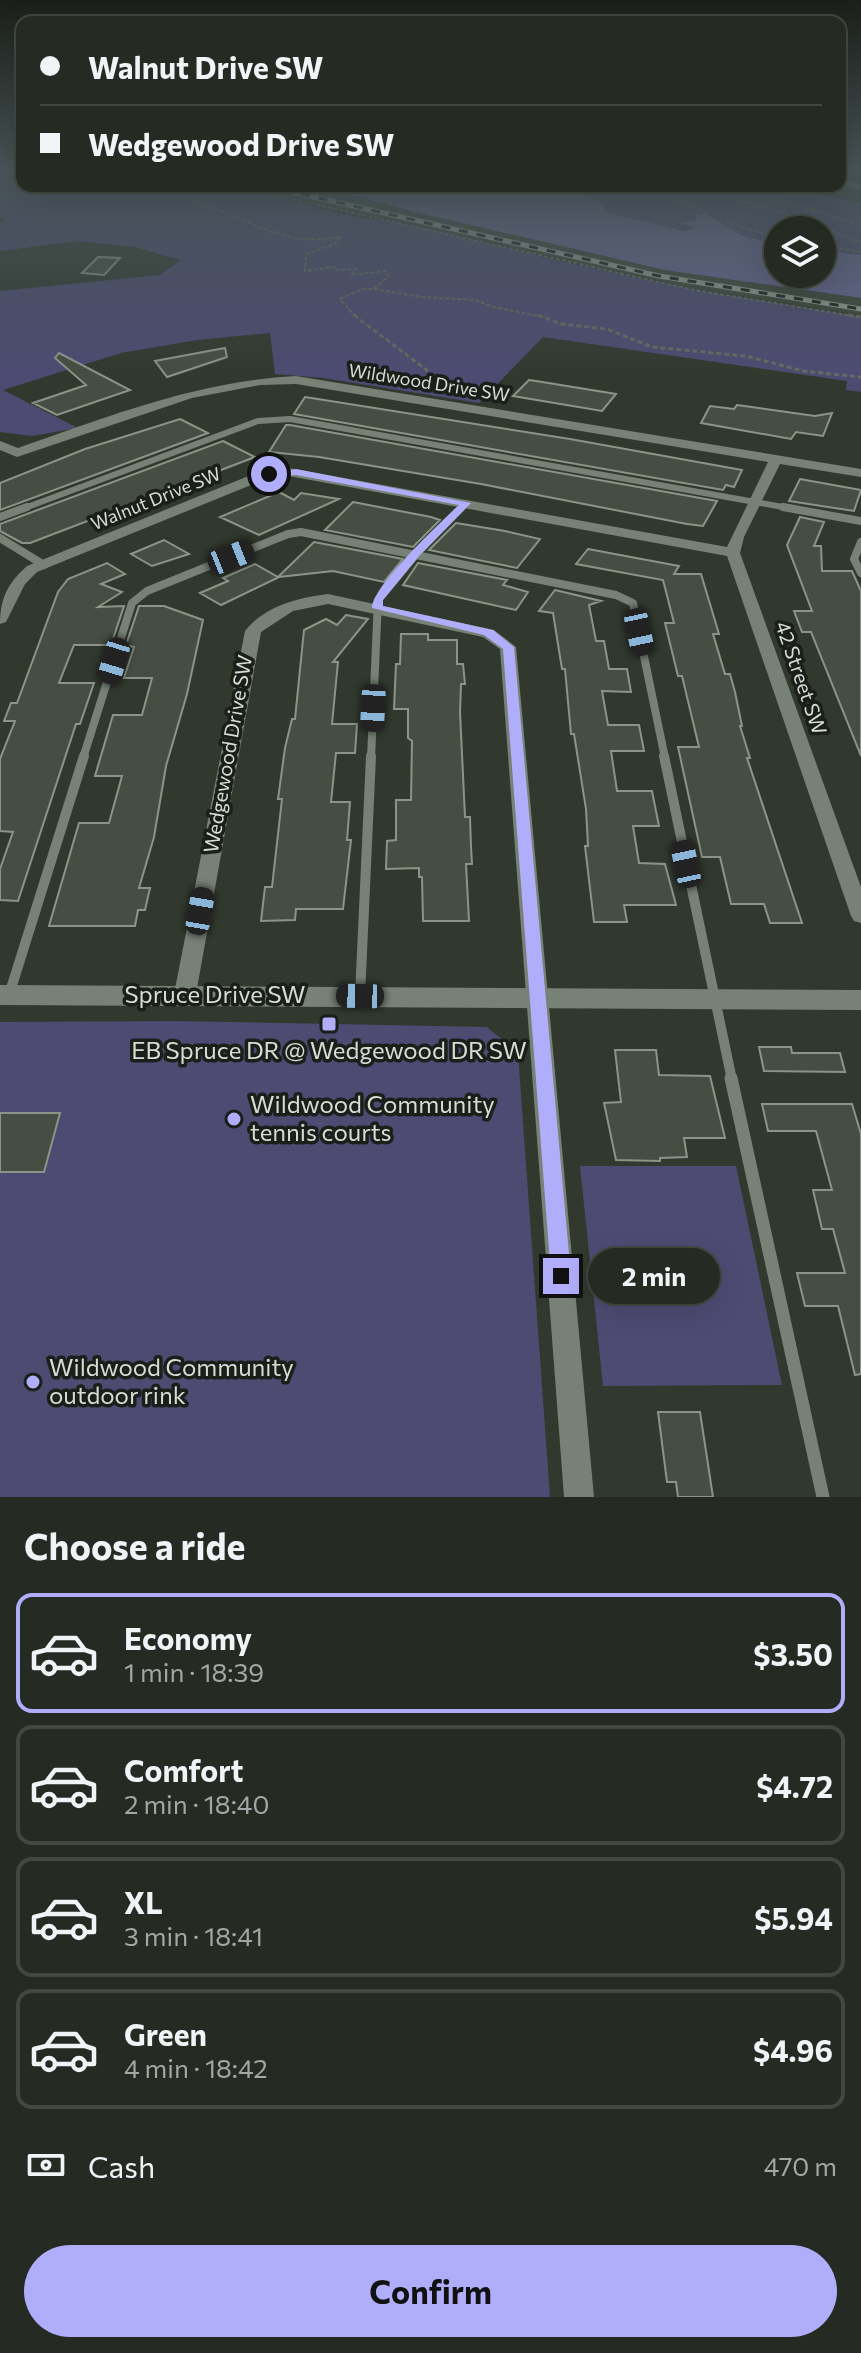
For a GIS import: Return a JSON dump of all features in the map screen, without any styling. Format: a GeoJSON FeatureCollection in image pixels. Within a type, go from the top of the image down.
{"type":"FeatureCollection","features":[{"type":"Feature","properties":{"kind":"street","name":"Wildwood Drive SW"},"geometry":{"type":"LineString","coordinates":[[0,460],[207,389],[249,381],[296,380],[861,473]]}},
{"type":"Feature","properties":{"kind":"street"},"geometry":{"type":"LineString","coordinates":[[0,445],[17,453]]}},
{"type":"Feature","properties":{"kind":"street"},"geometry":{"type":"LineString","coordinates":[[733,553],[737,537],[776,459]]}},
{"type":"Feature","properties":{"kind":"street","name":"Walnut Drive SW"},"geometry":{"type":"LineString","coordinates":[[0,619],[18,582],[44,565],[256,478],[283,471],[733,553]]}},
{"type":"Feature","properties":{"kind":"street","name":"42 Street SW"},"geometry":{"type":"LineString","coordinates":[[733,553],[861,916]]}},
{"type":"Feature","properties":{"kind":"street","name":"Wedgewood Drive SW"},"geometry":{"type":"LineString","coordinates":[[185,994],[249,637],[260,623],[305,602],[328,599],[488,633],[508,647],[579,1497]]}},
{"type":"Feature","properties":{"kind":"street","name":"Spruce Drive SW"},"geometry":{"type":"LineString","coordinates":[[4,995],[861,1000]]}},
{"type":"Feature","properties":{"kind":"lane"},"geometry":{"type":"LineString","coordinates":[[0,517],[258,421],[290,419],[861,521]]}},
{"type":"Feature","properties":{"kind":"lane"},"geometry":{"type":"LineString","coordinates":[[360,996],[378,600],[417,553],[466,503]]}},
{"type":"Feature","properties":{"kind":"lane"},"geometry":{"type":"LineString","coordinates":[[4,995],[132,603],[147,591],[288,534],[301,532],[616,595],[633,603],[714,998],[823,1497]]}},
{"type":"Feature","properties":{"kind":"lane"},"geometry":{"type":"LineString","coordinates":[[0,538],[44,565]]}},
{"type":"Feature","properties":{"kind":"lane"},"geometry":{"type":"LineString","coordinates":[[861,542],[854,559],[861,573]]}},
{"type":"Feature","properties":{"kind":"path"},"geometry":{"type":"LineString","coordinates":[[299,238],[325,238]]}},
{"type":"Feature","properties":{"kind":"path"},"geometry":{"type":"LineString","coordinates":[[340,238],[331,246],[319,247],[306,254],[305,271],[335,267],[336,270],[356,269],[351,275],[386,271],[388,277],[373,289]]}},
{"type":"Feature","properties":{"kind":"path"},"geometry":{"type":"LineString","coordinates":[[463,238],[694,290],[861,317]]}},
{"type":"Feature","properties":{"kind":"path"},"geometry":{"type":"LineString","coordinates":[[836,248],[861,252]]}},
{"type":"Feature","properties":{"kind":"path"},"geometry":{"type":"LineString","coordinates":[[457,393],[350,312],[340,299],[373,289],[422,297],[475,300],[493,307],[536,314],[561,324],[607,329],[652,347],[746,356],[803,371],[861,377]]}},
{"type":"Feature","properties":{"kind":"shaded area"},"geometry":{"type":"Polygon","coordinates":[[[0,238],[465,238],[694,290],[861,317],[861,392],[846,390],[847,381],[543,337],[479,403],[323,378],[275,374],[270,333],[197,340],[121,353],[3,390],[78,428],[32,436],[0,432],[0,291],[160,275],[181,260],[135,247],[78,241],[0,251],[0,238]]]}},
{"type":"Feature","properties":{"kind":"shaded area"},"geometry":{"type":"Polygon","coordinates":[[[469,238],[526,238],[665,270],[764,284],[764,288],[791,288],[861,298],[861,315],[696,289],[469,238]]]}},
{"type":"Feature","properties":{"kind":"shaded area"},"geometry":{"type":"Polygon","coordinates":[[[836,238],[861,238],[861,255],[836,252],[836,238]]]}},
{"type":"Feature","properties":{"kind":"shaded area"},"geometry":{"type":"Polygon","coordinates":[[[174,1021],[487,1027],[518,1053],[550,1497],[0,1497],[0,1022],[174,1021]]]}},
{"type":"Feature","properties":{"kind":"shaded area"},"geometry":{"type":"Polygon","coordinates":[[[580,1166],[736,1166],[782,1385],[603,1386],[580,1166]]]}},
{"type":"Feature","properties":{"kind":"water"},"geometry":{"type":"Polygon","coordinates":[[[526,238],[751,238],[764,241],[764,284],[665,270],[526,238]]]}},
{"type":"Feature","properties":{"kind":"water"},"geometry":{"type":"Polygon","coordinates":[[[836,252],[861,255],[861,298],[791,288],[836,288],[836,252]]]}},
{"type":"Feature","properties":{"kind":"building"},"geometry":{"type":"Polygon","coordinates":[[[98,257],[120,258],[104,275],[82,273],[98,257]]]}},
{"type":"Feature","properties":{"kind":"building"},"geometry":{"type":"Polygon","coordinates":[[[225,348],[227,357],[167,377],[155,361],[225,348]]]}},
{"type":"Feature","properties":{"kind":"building"},"geometry":{"type":"Polygon","coordinates":[[[59,353],[130,390],[57,415],[33,403],[86,385],[55,358],[59,353]]]}},
{"type":"Feature","properties":{"kind":"building"},"geometry":{"type":"Polygon","coordinates":[[[529,380],[616,394],[602,411],[513,396],[529,380]]]}},
{"type":"Feature","properties":{"kind":"building"},"geometry":{"type":"Polygon","coordinates":[[[305,397],[742,470],[734,487],[726,485],[723,490],[294,414],[305,397]]]}},
{"type":"Feature","properties":{"kind":"building"},"geometry":{"type":"Polygon","coordinates":[[[737,405],[815,416],[832,413],[823,436],[796,432],[791,439],[701,423],[710,406],[734,409],[737,405]]]}},
{"type":"Feature","properties":{"kind":"building"},"geometry":{"type":"Polygon","coordinates":[[[180,419],[208,433],[0,510],[0,483],[85,449],[180,419]]]}},
{"type":"Feature","properties":{"kind":"building"},"geometry":{"type":"Polygon","coordinates":[[[286,425],[717,501],[703,526],[481,484],[319,457],[269,452],[286,425]]]}},
{"type":"Feature","properties":{"kind":"building"},"geometry":{"type":"Polygon","coordinates":[[[223,441],[255,457],[30,543],[22,543],[0,531],[0,524],[223,441]]]}},
{"type":"Feature","properties":{"kind":"building"},"geometry":{"type":"Polygon","coordinates":[[[800,479],[861,490],[854,511],[789,501],[800,479]]]}},
{"type":"Feature","properties":{"kind":"building"},"geometry":{"type":"Polygon","coordinates":[[[279,492],[294,500],[301,493],[339,499],[259,535],[220,517],[279,492]]]}},
{"type":"Feature","properties":{"kind":"building"},"geometry":{"type":"Polygon","coordinates":[[[353,502],[440,520],[413,547],[325,530],[353,502]]]}},
{"type":"Feature","properties":{"kind":"building"},"geometry":{"type":"Polygon","coordinates":[[[800,517],[824,522],[814,546],[821,546],[822,571],[852,571],[861,591],[861,756],[811,632],[802,632],[794,611],[812,611],[787,545],[800,517]]]}},
{"type":"Feature","properties":{"kind":"building"},"geometry":{"type":"Polygon","coordinates":[[[456,523],[540,539],[517,568],[429,550],[456,523]]]}},
{"type":"Feature","properties":{"kind":"building"},"geometry":{"type":"Polygon","coordinates":[[[164,540],[189,554],[152,566],[131,554],[164,540]]]}},
{"type":"Feature","properties":{"kind":"building"},"geometry":{"type":"Polygon","coordinates":[[[314,542],[403,559],[384,582],[333,571],[279,577],[221,605],[200,593],[228,581],[223,578],[255,564],[278,577],[314,542]]]}},
{"type":"Feature","properties":{"kind":"building"},"geometry":{"type":"Polygon","coordinates":[[[588,549],[679,566],[674,574],[701,574],[719,634],[713,634],[725,674],[730,674],[735,692],[740,726],[750,758],[747,758],[802,923],[770,923],[764,904],[731,904],[720,857],[702,857],[678,747],[699,747],[665,623],[674,623],[663,580],[576,564],[588,549]]]}},
{"type":"Feature","properties":{"kind":"building"},"geometry":{"type":"Polygon","coordinates":[[[107,563],[125,574],[101,584],[122,592],[98,607],[124,606],[111,645],[74,645],[59,683],[94,683],[80,724],[76,724],[18,901],[0,900],[0,869],[13,832],[0,831],[0,759],[15,721],[4,721],[11,703],[17,703],[58,592],[68,579],[107,563]]]}},
{"type":"Feature","properties":{"kind":"building"},"geometry":{"type":"Polygon","coordinates":[[[418,563],[507,580],[503,585],[528,592],[516,610],[403,585],[418,563]]]}},
{"type":"Feature","properties":{"kind":"building"},"geometry":{"type":"Polygon","coordinates":[[[555,590],[601,601],[589,605],[596,641],[604,641],[609,669],[627,669],[631,692],[602,691],[608,725],[639,725],[644,751],[611,751],[617,791],[652,791],[659,826],[633,826],[639,863],[665,864],[676,905],[624,905],[627,922],[594,922],[585,846],[588,846],[586,809],[574,734],[571,734],[565,669],[562,669],[553,613],[539,611],[555,590]]]}},
{"type":"Feature","properties":{"kind":"building"},"geometry":{"type":"Polygon","coordinates":[[[139,606],[164,606],[203,620],[187,694],[166,766],[154,837],[139,888],[150,888],[145,910],[138,910],[135,926],[49,926],[79,823],[109,823],[122,776],[95,776],[113,715],[142,715],[152,678],[124,678],[134,647],[126,645],[139,606]]]}},
{"type":"Feature","properties":{"kind":"building"},"geometry":{"type":"Polygon","coordinates":[[[346,615],[368,619],[333,662],[338,662],[332,724],[357,724],[355,753],[336,753],[331,802],[350,802],[347,840],[351,840],[343,909],[296,909],[295,920],[261,921],[265,887],[272,887],[282,799],[278,799],[285,748],[292,719],[295,719],[304,630],[326,619],[337,625],[346,615]]]}},
{"type":"Feature","properties":{"kind":"building"},"geometry":{"type":"Polygon","coordinates":[[[401,634],[428,634],[428,640],[457,640],[457,664],[463,664],[465,684],[461,684],[460,712],[465,817],[470,817],[472,864],[466,864],[469,921],[423,921],[419,868],[386,869],[387,841],[396,840],[396,800],[411,800],[412,741],[408,738],[408,709],[394,709],[401,634]]]}},
{"type":"Feature","properties":{"kind":"building"},"geometry":{"type":"Polygon","coordinates":[[[759,1047],[791,1047],[792,1053],[840,1053],[845,1072],[764,1071],[759,1047]]]}},
{"type":"Feature","properties":{"kind":"building"},"geometry":{"type":"Polygon","coordinates":[[[615,1050],[656,1050],[659,1075],[710,1076],[725,1138],[684,1138],[687,1157],[660,1158],[660,1161],[616,1160],[604,1103],[621,1102],[615,1050]]]}},
{"type":"Feature","properties":{"kind":"building"},"geometry":{"type":"Polygon","coordinates":[[[762,1104],[852,1104],[861,1134],[861,1374],[855,1375],[838,1306],[805,1306],[797,1273],[845,1273],[833,1229],[822,1229],[813,1190],[832,1190],[816,1131],[768,1131],[762,1104]]]}},
{"type":"Feature","properties":{"kind":"building"},"geometry":{"type":"Polygon","coordinates":[[[0,1113],[60,1113],[44,1172],[0,1172],[0,1113]]]}},
{"type":"Feature","properties":{"kind":"building"},"geometry":{"type":"Polygon","coordinates":[[[658,1412],[700,1412],[713,1497],[678,1497],[676,1482],[667,1482],[658,1412]]]}},
{"type":"Feature","properties":{"kind":"railway"},"geometry":{"type":"LineString","coordinates":[[492,238],[659,276],[861,309]]}},
{"type":"Feature","properties":{"kind":"place","name":"EB Spruce DR @ Wedgewood DR SW"},"geometry":{"type":"Point","coordinates":[329,1024]}},
{"type":"Feature","properties":{"kind":"place","name":"Wildwood Community tennis courts"},"geometry":{"type":"Point","coordinates":[234,1119]}},
{"type":"Feature","properties":{"kind":"place","name":"Wildwood Community outdoor rink"},"geometry":{"type":"Point","coordinates":[33,1382]}},
{"type":"Feature","properties":{"kind":"route"},"geometry":{"type":"LineString","coordinates":[[269,474],[296,472],[466,503],[417,553],[378,600],[377,608],[475,629],[500,639],[508,647],[561,1276]]}}]}
